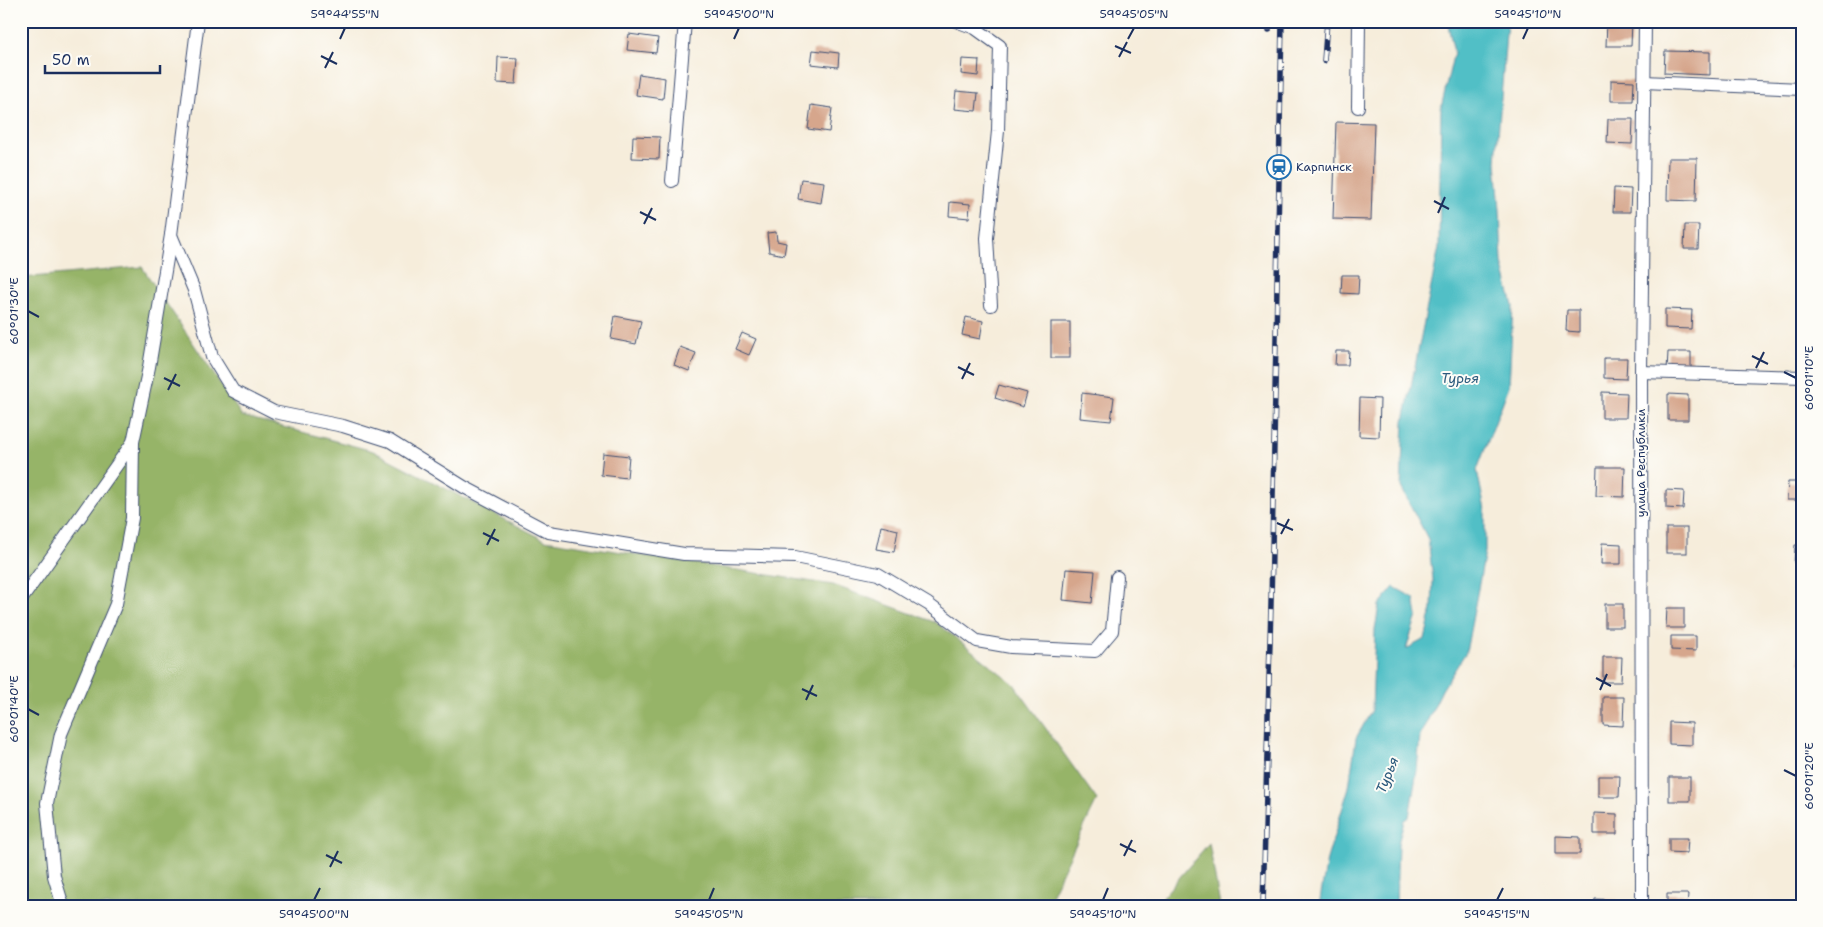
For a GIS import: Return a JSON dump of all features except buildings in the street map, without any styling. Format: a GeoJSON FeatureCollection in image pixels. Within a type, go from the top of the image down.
{"type":"FeatureCollection","features":[{"type":"Feature","properties":{"kind":"street"},"geometry":{"type":"LineString","coordinates":[[63,906],[54,876],[47,803],[61,734],[116,604],[132,518],[133,442],[149,367],[171,234],[198,21]]}},
{"type":"Feature","properties":{"kind":"street"},"geometry":{"type":"LineString","coordinates":[[672,181],[685,21]]}},
{"type":"Feature","properties":{"kind":"street"},"geometry":{"type":"LineString","coordinates":[[956,21],[975,28],[1000,46],[998,131],[987,238],[991,305]]}},
{"type":"Feature","properties":{"kind":"street"},"geometry":{"type":"LineString","coordinates":[[1358,107],[1359,21]]}},
{"type":"Feature","properties":{"kind":"street","name":"улица Республики"},"geometry":{"type":"LineString","coordinates":[[1642,906],[1641,372],[1645,21]]}},
{"type":"Feature","properties":{"kind":"street"},"geometry":{"type":"LineString","coordinates":[[1644,82],[1802,89]]}},
{"type":"Feature","properties":{"kind":"street"},"geometry":{"type":"LineString","coordinates":[[171,234],[194,290],[212,358],[233,391],[274,412],[343,426],[390,441],[464,487],[549,532],[684,554],[795,557],[878,574],[928,604],[977,642],[1011,647],[1094,651],[1112,631],[1117,576]]}},
{"type":"Feature","properties":{"kind":"street"},"geometry":{"type":"LineString","coordinates":[[1641,372],[1802,377]]}},
{"type":"Feature","properties":{"kind":"street"},"geometry":{"type":"LineString","coordinates":[[21,600],[133,442]]}},
{"type":"Feature","properties":{"kind":"green space"},"geometry":{"type":"Polygon","coordinates":[[[142,267],[242,416],[373,451],[545,540],[833,585],[937,623],[1014,684],[1097,800],[1046,906],[21,906],[21,278],[142,267]]]}},
{"type":"Feature","properties":{"kind":"green space"},"geometry":{"type":"Polygon","coordinates":[[[1209,843],[1220,906],[1155,906],[1209,843]]]}},
{"type":"Feature","properties":{"kind":"water","name":"Турья"},"geometry":{"type":"Polygon","coordinates":[[[1447,21],[1507,21],[1496,162],[1502,263],[1513,306],[1509,386],[1477,470],[1485,510],[1485,552],[1466,652],[1442,690],[1420,736],[1417,770],[1409,817],[1404,820],[1398,844],[1396,906],[1319,906],[1327,859],[1349,787],[1356,738],[1372,710],[1375,630],[1379,605],[1394,587],[1414,598],[1417,616],[1406,649],[1425,639],[1432,609],[1433,579],[1428,539],[1401,487],[1404,421],[1439,247],[1441,108],[1454,52],[1447,21]]]}},
{"type":"Feature","properties":{"kind":"railway"},"geometry":{"type":"LineString","coordinates":[[1269,21],[1269,30]]}},
{"type":"Feature","properties":{"kind":"railway"},"geometry":{"type":"LineString","coordinates":[[1263,906],[1271,604],[1282,21]]}},
{"type":"Feature","properties":{"kind":"railway"},"geometry":{"type":"LineString","coordinates":[[1324,61],[1327,21]]}},
{"type":"Feature","properties":{"kind":"place","name":"Карпинск"},"geometry":{"type":"Point","coordinates":[1279,167]}}]}
